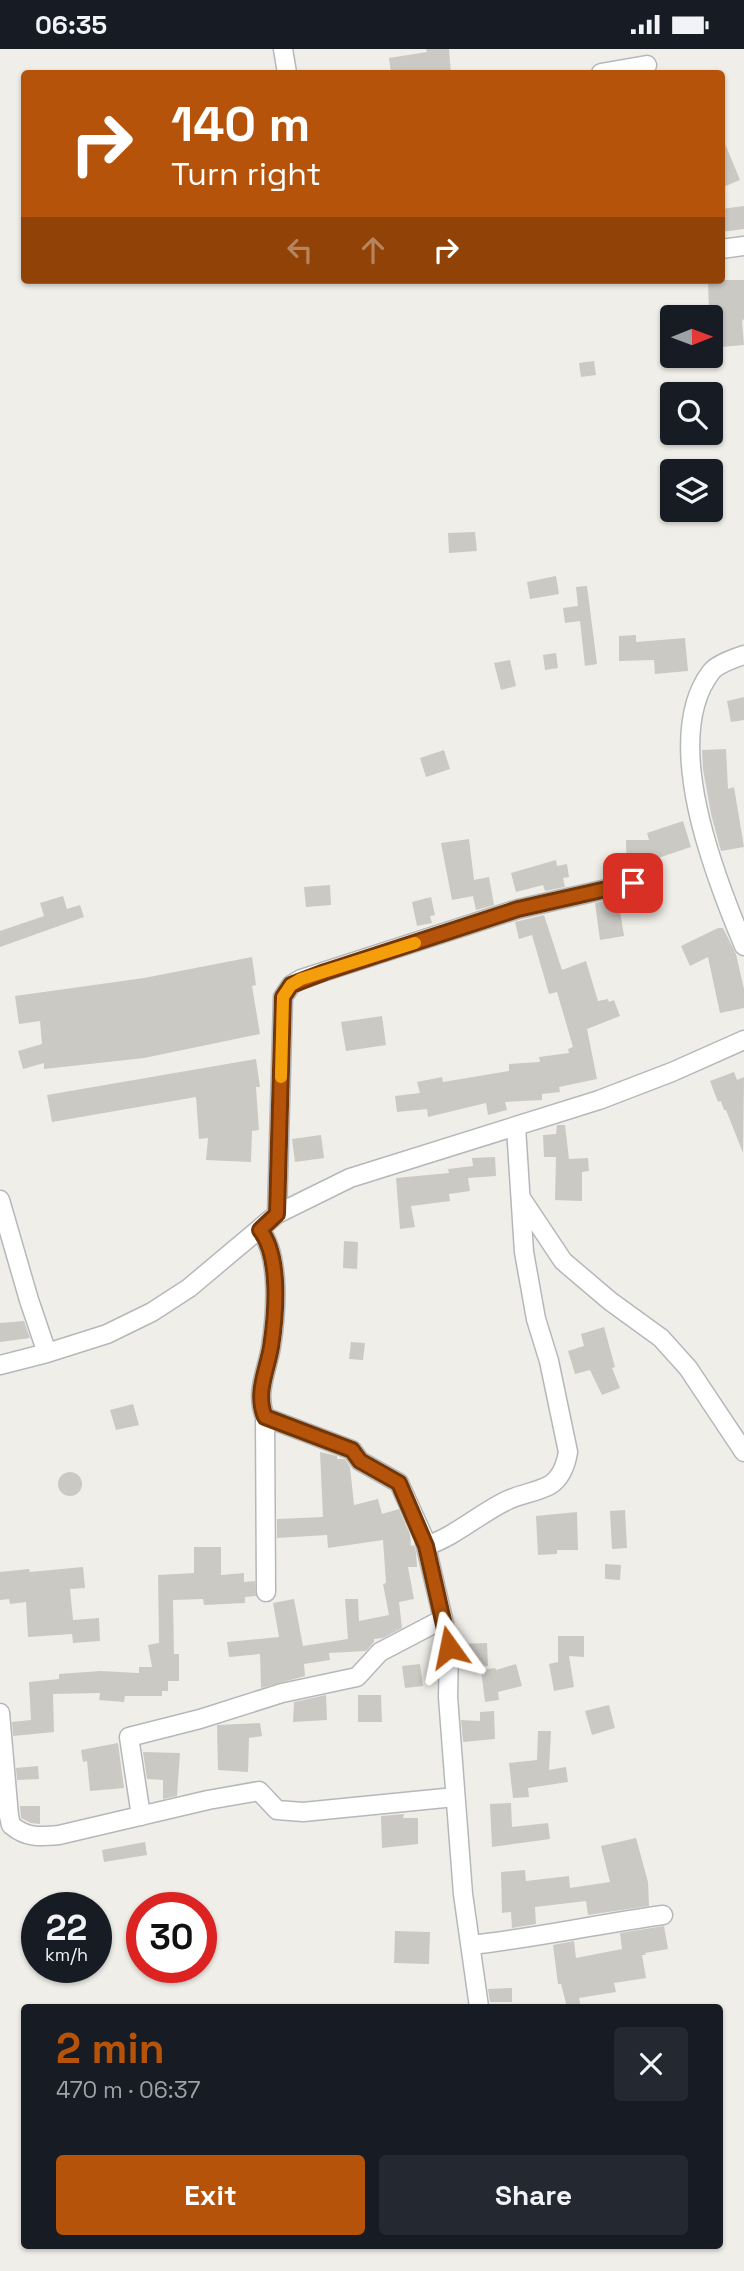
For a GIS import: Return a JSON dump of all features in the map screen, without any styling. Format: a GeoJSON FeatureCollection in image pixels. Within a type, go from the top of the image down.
{"type":"FeatureCollection","features":[{"type":"Feature","properties":{"kind":"street"},"geometry":{"type":"LineString","coordinates":[[283,49],[286,70]]}},
{"type":"Feature","properties":{"kind":"street"},"geometry":{"type":"LineString","coordinates":[[618,70],[647,65]]}},
{"type":"Feature","properties":{"kind":"street"},"geometry":{"type":"LineString","coordinates":[[725,248],[744,246]]}},
{"type":"Feature","properties":{"kind":"street"},"geometry":{"type":"LineString","coordinates":[[744,655],[712,670],[696,702],[689,732],[703,831],[722,893],[744,946]]}},
{"type":"Feature","properties":{"kind":"street"},"geometry":{"type":"LineString","coordinates":[[277,1214],[283,997],[291,985],[301,979],[518,909],[633,883]]}},
{"type":"Feature","properties":{"kind":"street"},"geometry":{"type":"LineString","coordinates":[[0,1365],[107,1334],[152,1312],[189,1287],[277,1214],[350,1178],[611,1095],[744,1040]]}},
{"type":"Feature","properties":{"kind":"street"},"geometry":{"type":"LineString","coordinates":[[426,1546],[507,1501],[550,1484],[560,1475],[566,1462],[568,1452],[549,1361],[536,1319],[524,1252],[516,1127]]}},
{"type":"Feature","properties":{"kind":"street"},"geometry":{"type":"LineString","coordinates":[[521,1198],[562,1261],[661,1338],[688,1368],[744,1452]]}},
{"type":"Feature","properties":{"kind":"street"},"geometry":{"type":"LineString","coordinates":[[0,1200],[47,1353]]}},
{"type":"Feature","properties":{"kind":"street"},"geometry":{"type":"LineString","coordinates":[[260,1230],[270,1246],[275,1274],[271,1347],[261,1382],[261,1407],[265,1417],[266,1592]]}},
{"type":"Feature","properties":{"kind":"street"},"geometry":{"type":"LineString","coordinates":[[265,1417],[352,1450],[360,1461],[399,1483],[426,1546],[449,1647],[447,1697],[463,1894],[479,2004]]}},
{"type":"Feature","properties":{"kind":"street"},"geometry":{"type":"LineString","coordinates":[[141,1816],[130,1737],[200,1719],[282,1693],[356,1677],[380,1652],[443,1619]]}},
{"type":"Feature","properties":{"kind":"street"},"geometry":{"type":"LineString","coordinates":[[0,1713],[2,1755],[11,1825],[26,1835],[59,1835],[259,1791],[277,1810],[303,1812],[455,1797]]}},
{"type":"Feature","properties":{"kind":"street"},"geometry":{"type":"LineString","coordinates":[[471,1945],[663,1916]]}},
{"type":"Feature","properties":{"kind":"building"},"geometry":{"type":"Polygon","coordinates":[[[426,49],[449,49],[451,70],[391,70],[389,58],[427,52],[426,49]]]}},
{"type":"Feature","properties":{"kind":"building"},"geometry":{"type":"Polygon","coordinates":[[[725,144],[740,180],[725,186],[725,144]]]}},
{"type":"Feature","properties":{"kind":"building"},"geometry":{"type":"Polygon","coordinates":[[[744,206],[744,229],[725,231],[725,208],[744,206]]]}},
{"type":"Feature","properties":{"kind":"building"},"geometry":{"type":"Polygon","coordinates":[[[725,280],[744,280],[744,345],[723,347],[723,305],[709,305],[708,284],[725,284],[725,280]]]}},
{"type":"Feature","properties":{"kind":"building"},"geometry":{"type":"Polygon","coordinates":[[[594,361],[596,375],[581,377],[579,363],[594,361]]]}},
{"type":"Feature","properties":{"kind":"building"},"geometry":{"type":"Polygon","coordinates":[[[475,532],[477,551],[449,553],[448,533],[475,532]]]}},
{"type":"Feature","properties":{"kind":"building"},"geometry":{"type":"Polygon","coordinates":[[[556,576],[559,594],[530,599],[527,582],[556,576]]]}},
{"type":"Feature","properties":{"kind":"building"},"geometry":{"type":"Polygon","coordinates":[[[587,586],[597,664],[585,666],[580,621],[565,623],[563,608],[578,606],[576,587],[587,586]]]}},
{"type":"Feature","properties":{"kind":"building"},"geometry":{"type":"Polygon","coordinates":[[[636,635],[636,642],[685,638],[688,671],[655,674],[654,660],[619,661],[619,636],[636,635]]]}},
{"type":"Feature","properties":{"kind":"building"},"geometry":{"type":"Polygon","coordinates":[[[556,653],[558,668],[545,670],[543,655],[556,653]]]}},
{"type":"Feature","properties":{"kind":"building"},"geometry":{"type":"Polygon","coordinates":[[[510,660],[516,686],[501,690],[494,663],[510,660]]]}},
{"type":"Feature","properties":{"kind":"building"},"geometry":{"type":"Polygon","coordinates":[[[744,697],[744,720],[731,722],[727,701],[744,697]]]}},
{"type":"Feature","properties":{"kind":"building"},"geometry":{"type":"Polygon","coordinates":[[[726,749],[728,789],[734,787],[744,847],[721,851],[711,814],[702,750],[726,749]]]}},
{"type":"Feature","properties":{"kind":"building"},"geometry":{"type":"Polygon","coordinates":[[[444,750],[450,769],[426,777],[420,758],[444,750]]]}},
{"type":"Feature","properties":{"kind":"building"},"geometry":{"type":"Polygon","coordinates":[[[683,821],[691,847],[643,863],[644,878],[636,872],[627,873],[626,840],[649,840],[647,833],[683,821]]]}},
{"type":"Feature","properties":{"kind":"building"},"geometry":{"type":"Polygon","coordinates":[[[469,839],[474,880],[489,877],[494,905],[476,910],[473,896],[452,900],[441,843],[469,839]]]}},
{"type":"Feature","properties":{"kind":"building"},"geometry":{"type":"Polygon","coordinates":[[[556,860],[557,866],[567,864],[569,877],[563,878],[565,887],[545,891],[543,885],[516,892],[511,873],[556,860]]]}},
{"type":"Feature","properties":{"kind":"building"},"geometry":{"type":"Polygon","coordinates":[[[330,885],[331,905],[306,907],[304,887],[330,885]]]}},
{"type":"Feature","properties":{"kind":"building"},"geometry":{"type":"Polygon","coordinates":[[[643,888],[644,910],[620,911],[624,936],[600,940],[595,903],[636,894],[643,888]]]}},
{"type":"Feature","properties":{"kind":"building"},"geometry":{"type":"Polygon","coordinates":[[[63,896],[67,909],[80,905],[84,917],[0,947],[0,931],[44,916],[40,903],[63,896]]]}},
{"type":"Feature","properties":{"kind":"building"},"geometry":{"type":"Polygon","coordinates":[[[431,897],[435,915],[430,916],[432,923],[417,926],[412,902],[431,897]]]}},
{"type":"Feature","properties":{"kind":"building"},"geometry":{"type":"Polygon","coordinates":[[[544,915],[562,970],[586,961],[598,1001],[614,1000],[620,1016],[587,1029],[597,1079],[559,1087],[560,1092],[542,1094],[542,1100],[505,1102],[507,1110],[488,1115],[486,1103],[428,1117],[427,1109],[397,1112],[395,1096],[420,1093],[417,1082],[442,1077],[443,1082],[509,1071],[509,1064],[540,1062],[539,1057],[569,1053],[568,1049],[573,1047],[557,992],[549,994],[532,935],[519,939],[515,922],[544,915]]]}},
{"type":"Feature","properties":{"kind":"building"},"geometry":{"type":"Polygon","coordinates":[[[723,928],[736,954],[744,989],[744,1008],[720,1013],[708,957],[690,966],[681,946],[723,928]]]}},
{"type":"Feature","properties":{"kind":"building"},"geometry":{"type":"Polygon","coordinates":[[[252,957],[256,985],[252,986],[260,1034],[144,1058],[44,1069],[44,1063],[23,1069],[18,1051],[42,1044],[40,1021],[19,1024],[15,996],[144,978],[252,957]]]}},
{"type":"Feature","properties":{"kind":"building"},"geometry":{"type":"Polygon","coordinates":[[[382,1016],[386,1045],[346,1051],[341,1022],[382,1016]]]}},
{"type":"Feature","properties":{"kind":"building"},"geometry":{"type":"Polygon","coordinates":[[[256,1059],[260,1087],[256,1087],[259,1130],[252,1131],[251,1162],[206,1160],[208,1138],[199,1139],[196,1097],[52,1122],[47,1095],[256,1059]]]}},
{"type":"Feature","properties":{"kind":"building"},"geometry":{"type":"Polygon","coordinates":[[[734,1072],[737,1080],[744,1077],[743,1153],[726,1110],[721,1101],[718,1102],[710,1081],[734,1072]]]}},
{"type":"Feature","properties":{"kind":"building"},"geometry":{"type":"Polygon","coordinates":[[[557,1125],[565,1125],[569,1159],[588,1158],[589,1171],[582,1172],[582,1201],[555,1200],[556,1157],[544,1157],[543,1135],[556,1134],[557,1125]]]}},
{"type":"Feature","properties":{"kind":"building"},"geometry":{"type":"Polygon","coordinates":[[[321,1135],[324,1158],[295,1162],[292,1139],[321,1135]]]}},
{"type":"Feature","properties":{"kind":"building"},"geometry":{"type":"Polygon","coordinates":[[[495,1157],[496,1176],[468,1178],[470,1191],[449,1194],[450,1201],[411,1206],[415,1227],[400,1229],[396,1178],[449,1173],[448,1169],[473,1166],[472,1158],[495,1157]]]}},
{"type":"Feature","properties":{"kind":"building"},"geometry":{"type":"Polygon","coordinates":[[[344,1241],[358,1242],[357,1269],[343,1268],[344,1241]]]}},
{"type":"Feature","properties":{"kind":"building"},"geometry":{"type":"Polygon","coordinates":[[[24,1321],[30,1338],[0,1342],[0,1323],[24,1321]]]}},
{"type":"Feature","properties":{"kind":"building"},"geometry":{"type":"Polygon","coordinates":[[[604,1327],[615,1367],[612,1368],[620,1388],[602,1395],[590,1370],[575,1374],[568,1351],[584,1346],[581,1334],[604,1327]]]}},
{"type":"Feature","properties":{"kind":"building"},"geometry":{"type":"Polygon","coordinates":[[[351,1342],[365,1343],[363,1360],[349,1359],[351,1342]]]}},
{"type":"Feature","properties":{"kind":"building"},"geometry":{"type":"Polygon","coordinates":[[[133,1404],[139,1425],[116,1430],[110,1410],[133,1404]]]}},
{"type":"Feature","properties":{"kind":"building"},"geometry":{"type":"Polygon","coordinates":[[[320,1452],[337,1456],[337,1459],[345,1459],[350,1467],[354,1505],[378,1499],[382,1514],[399,1509],[410,1534],[411,1546],[414,1545],[416,1552],[417,1567],[408,1567],[414,1599],[399,1602],[402,1628],[383,1638],[374,1639],[366,1651],[329,1653],[330,1660],[304,1664],[305,1676],[261,1688],[260,1654],[229,1657],[227,1642],[279,1637],[273,1603],[294,1599],[303,1646],[348,1639],[345,1599],[358,1599],[359,1621],[389,1615],[383,1584],[386,1583],[383,1540],[328,1548],[327,1535],[277,1538],[277,1519],[323,1517],[320,1452]]]}},
{"type":"Feature","properties":{"kind":"building"},"geometry":{"type":"Polygon","coordinates":[[[70,1472],[78,1476],[82,1484],[78,1492],[70,1496],[62,1492],[58,1484],[62,1476],[70,1472]]]}},
{"type":"Feature","properties":{"kind":"building"},"geometry":{"type":"Polygon","coordinates":[[[625,1510],[627,1548],[612,1549],[610,1511],[625,1510]]]}},
{"type":"Feature","properties":{"kind":"building"},"geometry":{"type":"Polygon","coordinates":[[[577,1512],[578,1550],[557,1550],[557,1554],[538,1555],[536,1516],[577,1512]]]}},
{"type":"Feature","properties":{"kind":"building"},"geometry":{"type":"Polygon","coordinates":[[[194,1547],[221,1547],[221,1575],[244,1573],[244,1582],[255,1581],[256,1596],[245,1597],[245,1603],[204,1605],[203,1599],[173,1600],[174,1654],[179,1654],[179,1681],[168,1681],[168,1691],[162,1691],[162,1696],[125,1696],[124,1702],[99,1700],[100,1693],[53,1694],[54,1732],[13,1736],[12,1722],[31,1720],[29,1682],[59,1679],[59,1674],[100,1671],[139,1673],[139,1667],[152,1667],[148,1645],[159,1643],[158,1575],[194,1573],[194,1547]]]}},
{"type":"Feature","properties":{"kind":"building"},"geometry":{"type":"Polygon","coordinates":[[[605,1564],[621,1565],[620,1580],[605,1579],[605,1564]]]}},
{"type":"Feature","properties":{"kind":"building"},"geometry":{"type":"Polygon","coordinates":[[[83,1567],[85,1588],[70,1589],[73,1620],[99,1618],[100,1641],[73,1643],[72,1634],[28,1637],[26,1602],[10,1604],[9,1599],[0,1600],[0,1572],[83,1567]]]}},
{"type":"Feature","properties":{"kind":"building"},"geometry":{"type":"Polygon","coordinates":[[[558,1636],[584,1636],[584,1657],[569,1656],[574,1687],[554,1691],[549,1664],[558,1662],[558,1636]]]}},
{"type":"Feature","properties":{"kind":"building"},"geometry":{"type":"Polygon","coordinates":[[[487,1643],[488,1666],[460,1667],[460,1644],[487,1643]]]}},
{"type":"Feature","properties":{"kind":"building"},"geometry":{"type":"Polygon","coordinates":[[[420,1664],[423,1686],[405,1688],[402,1666],[420,1664]]]}},
{"type":"Feature","properties":{"kind":"building"},"geometry":{"type":"Polygon","coordinates":[[[516,1664],[522,1686],[498,1692],[499,1700],[485,1702],[481,1670],[496,1670],[516,1664]]]}},
{"type":"Feature","properties":{"kind":"building"},"geometry":{"type":"Polygon","coordinates":[[[326,1695],[327,1720],[293,1722],[294,1702],[326,1695]]]}},
{"type":"Feature","properties":{"kind":"building"},"geometry":{"type":"Polygon","coordinates":[[[358,1695],[381,1695],[382,1722],[358,1722],[358,1695]]]}},
{"type":"Feature","properties":{"kind":"building"},"geometry":{"type":"Polygon","coordinates":[[[609,1705],[615,1728],[592,1735],[585,1711],[609,1705]]]}},
{"type":"Feature","properties":{"kind":"building"},"geometry":{"type":"Polygon","coordinates":[[[494,1711],[495,1739],[463,1742],[461,1720],[480,1721],[480,1712],[494,1711]]]}},
{"type":"Feature","properties":{"kind":"building"},"geometry":{"type":"Polygon","coordinates":[[[260,1723],[262,1736],[249,1738],[248,1772],[218,1770],[217,1725],[260,1723]]]}},
{"type":"Feature","properties":{"kind":"building"},"geometry":{"type":"Polygon","coordinates":[[[538,1731],[551,1731],[549,1770],[566,1767],[568,1782],[528,1788],[529,1797],[513,1798],[509,1763],[537,1760],[538,1731]]]}},
{"type":"Feature","properties":{"kind":"building"},"geometry":{"type":"Polygon","coordinates":[[[118,1743],[124,1788],[90,1791],[87,1761],[83,1762],[81,1750],[118,1743]]]}},
{"type":"Feature","properties":{"kind":"building"},"geometry":{"type":"Polygon","coordinates":[[[143,1752],[180,1753],[177,1796],[163,1799],[163,1780],[147,1779],[143,1752]]]}},
{"type":"Feature","properties":{"kind":"building"},"geometry":{"type":"Polygon","coordinates":[[[38,1766],[39,1779],[17,1780],[16,1768],[38,1766]]]}},
{"type":"Feature","properties":{"kind":"building"},"geometry":{"type":"Polygon","coordinates":[[[511,1803],[512,1827],[548,1823],[550,1839],[492,1847],[490,1804],[511,1803]]]}},
{"type":"Feature","properties":{"kind":"building"},"geometry":{"type":"Polygon","coordinates":[[[20,1806],[40,1806],[40,1824],[21,1818],[20,1806]]]}},
{"type":"Feature","properties":{"kind":"building"},"geometry":{"type":"Polygon","coordinates":[[[404,1814],[403,1818],[418,1818],[418,1844],[382,1848],[381,1816],[404,1814]]]}},
{"type":"Feature","properties":{"kind":"building"},"geometry":{"type":"Polygon","coordinates":[[[636,1838],[648,1882],[649,1906],[588,1915],[586,1901],[535,1907],[536,1924],[512,1928],[511,1912],[502,1913],[501,1872],[525,1870],[526,1881],[569,1876],[570,1888],[610,1882],[601,1846],[636,1838]]]}},
{"type":"Feature","properties":{"kind":"building"},"geometry":{"type":"Polygon","coordinates":[[[145,1842],[147,1855],[104,1862],[102,1850],[145,1842]]]}},
{"type":"Feature","properties":{"kind":"building"},"geometry":{"type":"Polygon","coordinates":[[[664,1926],[668,1949],[642,1955],[646,1978],[614,1983],[616,1992],[579,1998],[580,2004],[566,2004],[561,1984],[558,1984],[553,1945],[574,1941],[576,1958],[622,1949],[620,1933],[664,1926]]]}},
{"type":"Feature","properties":{"kind":"building"},"geometry":{"type":"Polygon","coordinates":[[[395,1931],[430,1932],[429,1964],[394,1963],[395,1931]]]}},
{"type":"Feature","properties":{"kind":"building"},"geometry":{"type":"Polygon","coordinates":[[[512,1988],[512,2002],[490,2002],[488,1989],[512,1988]]]}},
{"type":"Feature","properties":{"kind":"slow traffic"},"geometry":{"type":"LineString","coordinates":[[281,1077],[283,997],[286,990],[301,979],[415,943]]}},
{"type":"Feature","properties":{"kind":"route"},"geometry":{"type":"LineString","coordinates":[[449,1647],[424,1538],[399,1483],[360,1461],[352,1450],[265,1417],[261,1407],[261,1382],[271,1347],[275,1274],[272,1253],[260,1230],[277,1214],[283,997],[286,990],[301,979],[518,909],[633,883]]}}]}
